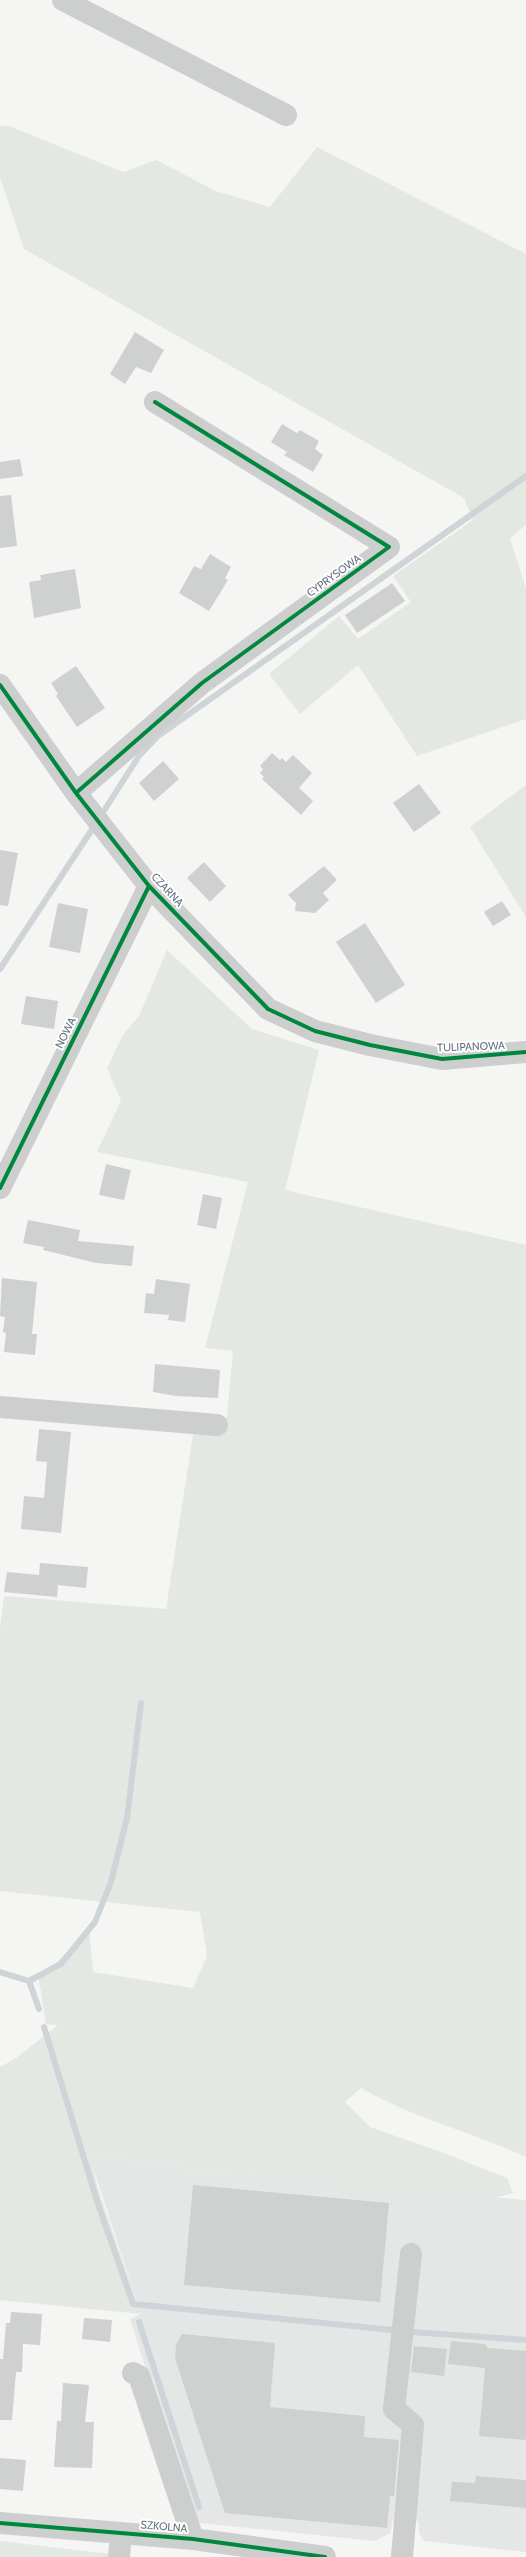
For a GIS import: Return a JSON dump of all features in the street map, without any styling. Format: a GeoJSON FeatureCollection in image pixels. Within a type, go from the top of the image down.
{"type":"FeatureCollection","features":[{"type":"Feature","properties":{"kind":"street"},"geometry":{"type":"LineString","coordinates":[[64,0],[286,115]]}},
{"type":"Feature","properties":{"kind":"street","name":"CYPRYSOWA"},"geometry":{"type":"LineString","coordinates":[[76,793],[202,683],[389,546],[155,402]]}},
{"type":"Feature","properties":{"kind":"street","name":"CZARNA"},"geometry":{"type":"LineString","coordinates":[[0,686],[76,793],[149,886],[268,1009],[315,1031],[370,1045]]}},
{"type":"Feature","properties":{"kind":"street","name":"NOWA"},"geometry":{"type":"LineString","coordinates":[[0,1188],[149,886]]}},
{"type":"Feature","properties":{"kind":"street","name":"TULIPANOWA"},"geometry":{"type":"LineString","coordinates":[[370,1045],[442,1058],[526,1052]]}},
{"type":"Feature","properties":{"kind":"street"},"geometry":{"type":"LineString","coordinates":[[0,1407],[217,1425]]}},
{"type":"Feature","properties":{"kind":"street"},"geometry":{"type":"LineString","coordinates":[[402,2557],[413,2425],[394,2409],[411,2254]]}},
{"type":"Feature","properties":{"kind":"street"},"geometry":{"type":"LineString","coordinates":[[133,2373],[139,2376],[193,2539]]}},
{"type":"Feature","properties":{"kind":"street","name":"SZKOLNA"},"geometry":{"type":"LineString","coordinates":[[0,2523],[193,2539],[325,2557]]}},
{"type":"Feature","properties":{"kind":"street"},"geometry":{"type":"LineString","coordinates":[[119,2557],[121,2533]]}},
{"type":"Feature","properties":{"kind":"shaded area"},"geometry":{"type":"Polygon","coordinates":[[[0,126],[9,126],[123,172],[156,160],[216,191],[270,207],[317,147],[526,254],[526,525],[510,538],[526,589],[526,719],[417,756],[358,665],[300,714],[269,674],[339,616],[358,639],[411,602],[393,576],[473,520],[464,498],[24,249],[0,178],[0,126]]]}},
{"type":"Feature","properties":{"kind":"shaded area"},"geometry":{"type":"Polygon","coordinates":[[[526,785],[526,917],[470,827],[526,785]]]}},
{"type":"Feature","properties":{"kind":"shaded area"},"geometry":{"type":"Polygon","coordinates":[[[167,950],[252,1029],[319,1050],[285,1190],[526,1245],[526,2157],[401,2108],[361,2088],[345,2102],[370,2127],[441,2152],[507,2178],[513,2193],[494,2198],[213,2172],[90,2155],[98,2189],[141,2314],[0,2300],[0,2067],[16,2058],[58,2025],[46,2024],[39,1980],[89,1929],[93,1972],[193,1988],[207,1956],[200,1912],[0,1891],[0,1628],[4,1596],[166,1609],[196,1415],[227,1417],[233,1351],[205,1348],[248,1182],[97,1152],[121,1101],[107,1068],[123,1035],[139,1016],[167,950]]]}},
{"type":"Feature","properties":{"kind":"shaded area"},"geometry":{"type":"Polygon","coordinates":[[[89,2155],[213,2172],[526,2200],[526,2552],[424,2541],[419,2533],[418,2521],[393,2519],[390,2533],[375,2541],[200,2523],[193,2517],[130,2319],[141,2314],[89,2155]]]}},
{"type":"Feature","properties":{"kind":"shaded area"},"geometry":{"type":"Polygon","coordinates":[[[0,2541],[110,2554],[109,2557],[0,2557],[0,2541]]]}},
{"type":"Feature","properties":{"kind":"building"},"geometry":{"type":"Polygon","coordinates":[[[135,332],[164,350],[151,373],[136,367],[125,384],[110,374],[135,332]]]}},
{"type":"Feature","properties":{"kind":"building"},"geometry":{"type":"Polygon","coordinates":[[[282,424],[297,433],[300,430],[319,441],[315,449],[323,455],[313,472],[284,455],[287,452],[271,442],[282,424]]]}},
{"type":"Feature","properties":{"kind":"building"},"geometry":{"type":"Polygon","coordinates":[[[20,459],[23,476],[0,479],[0,462],[20,459]]]}},
{"type":"Feature","properties":{"kind":"building"},"geometry":{"type":"Polygon","coordinates":[[[11,495],[17,546],[0,548],[0,496],[11,495]]]}},
{"type":"Feature","properties":{"kind":"building"},"geometry":{"type":"Polygon","coordinates":[[[210,554],[231,567],[225,578],[228,580],[209,611],[179,593],[194,566],[201,569],[210,554]]]}},
{"type":"Feature","properties":{"kind":"building"},"geometry":{"type":"Polygon","coordinates":[[[75,569],[81,608],[34,618],[29,582],[41,580],[40,575],[75,569]]]}},
{"type":"Feature","properties":{"kind":"building"},"geometry":{"type":"Polygon","coordinates":[[[392,583],[405,601],[357,633],[345,615],[392,583]]]}},
{"type":"Feature","properties":{"kind":"building"},"geometry":{"type":"Polygon","coordinates":[[[76,666],[105,708],[77,727],[56,696],[58,694],[51,683],[76,666]]]}},
{"type":"Feature","properties":{"kind":"building"},"geometry":{"type":"Polygon","coordinates":[[[272,753],[280,760],[282,758],[286,762],[293,755],[312,773],[299,788],[313,801],[301,815],[262,779],[264,777],[260,773],[263,769],[260,766],[272,753]]]}},
{"type":"Feature","properties":{"kind":"building"},"geometry":{"type":"Polygon","coordinates":[[[163,761],[179,779],[154,801],[139,783],[163,761]]]}},
{"type":"Feature","properties":{"kind":"building"},"geometry":{"type":"Polygon","coordinates":[[[419,784],[441,813],[414,832],[393,803],[419,784]]]}},
{"type":"Feature","properties":{"kind":"building"},"geometry":{"type":"Polygon","coordinates":[[[0,850],[18,853],[8,906],[0,905],[0,850]]]}},
{"type":"Feature","properties":{"kind":"building"},"geometry":{"type":"Polygon","coordinates":[[[204,862],[226,886],[210,902],[187,878],[204,862]]]}},
{"type":"Feature","properties":{"kind":"building"},"geometry":{"type":"Polygon","coordinates":[[[324,866],[337,880],[323,893],[329,900],[315,913],[295,911],[296,903],[288,895],[324,866]]]}},
{"type":"Feature","properties":{"kind":"building"},"geometry":{"type":"Polygon","coordinates":[[[502,901],[511,915],[493,926],[484,912],[502,901]]]}},
{"type":"Feature","properties":{"kind":"building"},"geometry":{"type":"Polygon","coordinates":[[[58,903],[88,909],[80,953],[49,947],[58,903]]]}},
{"type":"Feature","properties":{"kind":"building"},"geometry":{"type":"Polygon","coordinates":[[[365,923],[405,985],[376,1003],[336,942],[365,923]]]}},
{"type":"Feature","properties":{"kind":"building"},"geometry":{"type":"Polygon","coordinates":[[[26,996],[58,1001],[54,1029],[21,1024],[26,996]]]}},
{"type":"Feature","properties":{"kind":"building"},"geometry":{"type":"Polygon","coordinates":[[[106,1164],[131,1170],[124,1200],[99,1195],[106,1164]]]}},
{"type":"Feature","properties":{"kind":"building"},"geometry":{"type":"Polygon","coordinates":[[[203,1194],[222,1198],[216,1229],[197,1225],[203,1194]]]}},
{"type":"Feature","properties":{"kind":"building"},"geometry":{"type":"Polygon","coordinates":[[[28,1220],[80,1230],[78,1241],[134,1246],[132,1266],[96,1263],[43,1250],[44,1247],[23,1243],[28,1220]]]}},
{"type":"Feature","properties":{"kind":"building"},"geometry":{"type":"Polygon","coordinates":[[[2,1278],[37,1282],[32,1334],[37,1334],[35,1355],[4,1352],[6,1333],[3,1332],[5,1317],[0,1316],[2,1278]]]}},
{"type":"Feature","properties":{"kind":"building"},"geometry":{"type":"Polygon","coordinates":[[[156,1279],[190,1284],[185,1322],[168,1320],[169,1315],[144,1313],[146,1293],[154,1294],[156,1279]]]}},
{"type":"Feature","properties":{"kind":"building"},"geometry":{"type":"Polygon","coordinates":[[[155,1364],[220,1370],[218,1398],[176,1396],[153,1392],[155,1364]]]}},
{"type":"Feature","properties":{"kind":"building"},"geometry":{"type":"Polygon","coordinates":[[[39,1429],[71,1432],[61,1533],[21,1529],[24,1496],[44,1498],[47,1462],[36,1461],[39,1429]]]}},
{"type":"Feature","properties":{"kind":"building"},"geometry":{"type":"Polygon","coordinates":[[[40,1563],[88,1567],[86,1588],[58,1585],[57,1597],[4,1592],[7,1572],[39,1575],[40,1563]]]}},
{"type":"Feature","properties":{"kind":"building"},"geometry":{"type":"Polygon","coordinates":[[[193,2185],[389,2203],[380,2302],[184,2285],[193,2185]]]}},
{"type":"Feature","properties":{"kind":"building"},"geometry":{"type":"Polygon","coordinates":[[[11,2312],[42,2314],[40,2345],[23,2344],[22,2372],[16,2372],[12,2420],[0,2420],[0,2359],[3,2359],[6,2323],[10,2323],[11,2312]]]}},
{"type":"Feature","properties":{"kind":"building"},"geometry":{"type":"Polygon","coordinates":[[[84,2318],[112,2320],[110,2342],[82,2339],[84,2318]]]}},
{"type":"Feature","properties":{"kind":"building"},"geometry":{"type":"Polygon","coordinates":[[[182,2334],[275,2343],[270,2407],[365,2416],[364,2437],[399,2440],[394,2496],[390,2496],[387,2528],[225,2513],[175,2358],[176,2345],[182,2334]]]}},
{"type":"Feature","properties":{"kind":"building"},"geometry":{"type":"Polygon","coordinates":[[[451,2341],[485,2344],[488,2348],[526,2351],[526,2440],[479,2436],[485,2368],[448,2364],[451,2341]]]}},
{"type":"Feature","properties":{"kind":"building"},"geometry":{"type":"Polygon","coordinates":[[[414,2346],[447,2349],[444,2376],[411,2372],[414,2346]]]}},
{"type":"Feature","properties":{"kind":"building"},"geometry":{"type":"Polygon","coordinates":[[[63,2383],[89,2385],[85,2422],[94,2422],[92,2468],[54,2467],[57,2421],[61,2421],[63,2383]]]}},
{"type":"Feature","properties":{"kind":"building"},"geometry":{"type":"Polygon","coordinates":[[[0,2458],[26,2460],[23,2491],[0,2489],[0,2458]]]}},
{"type":"Feature","properties":{"kind":"building"},"geometry":{"type":"Polygon","coordinates":[[[476,2476],[526,2480],[526,2508],[450,2501],[452,2482],[475,2483],[476,2476]]]}},
{"type":"Feature","properties":{"kind":"waterway"},"geometry":{"type":"LineString","coordinates":[[100,817],[139,756],[158,736],[526,476]]}},
{"type":"Feature","properties":{"kind":"waterway"},"geometry":{"type":"LineString","coordinates":[[0,969],[95,825]]}},
{"type":"Feature","properties":{"kind":"waterway"},"geometry":{"type":"LineString","coordinates":[[29,1981],[61,1964],[95,1922],[111,1882],[127,1818],[141,1703]]}},
{"type":"Feature","properties":{"kind":"waterway"},"geometry":{"type":"LineString","coordinates":[[0,1972],[29,1981],[39,2009]]}},
{"type":"Feature","properties":{"kind":"waterway"},"geometry":{"type":"LineString","coordinates":[[44,2027],[98,2204],[133,2304],[393,2330]]}},
{"type":"Feature","properties":{"kind":"waterway"},"geometry":{"type":"LineString","coordinates":[[139,2322],[199,2507]]}},
{"type":"Feature","properties":{"kind":"waterway"},"geometry":{"type":"LineString","coordinates":[[412,2332],[526,2340]]}},
{"type":"Feature","properties":{"kind":"cycle path"},"geometry":{"type":"LineString","coordinates":[[76,793],[202,683],[389,547],[155,402]]}},
{"type":"Feature","properties":{"kind":"cycle path"},"geometry":{"type":"LineString","coordinates":[[0,685],[76,793],[149,886],[268,1009],[315,1031],[370,1045],[442,1059],[526,1052]]}},
{"type":"Feature","properties":{"kind":"cycle path"},"geometry":{"type":"LineString","coordinates":[[0,1188],[149,886]]}},
{"type":"Feature","properties":{"kind":"cycle path"},"geometry":{"type":"LineString","coordinates":[[0,2523],[193,2539],[325,2557]]}}]}
